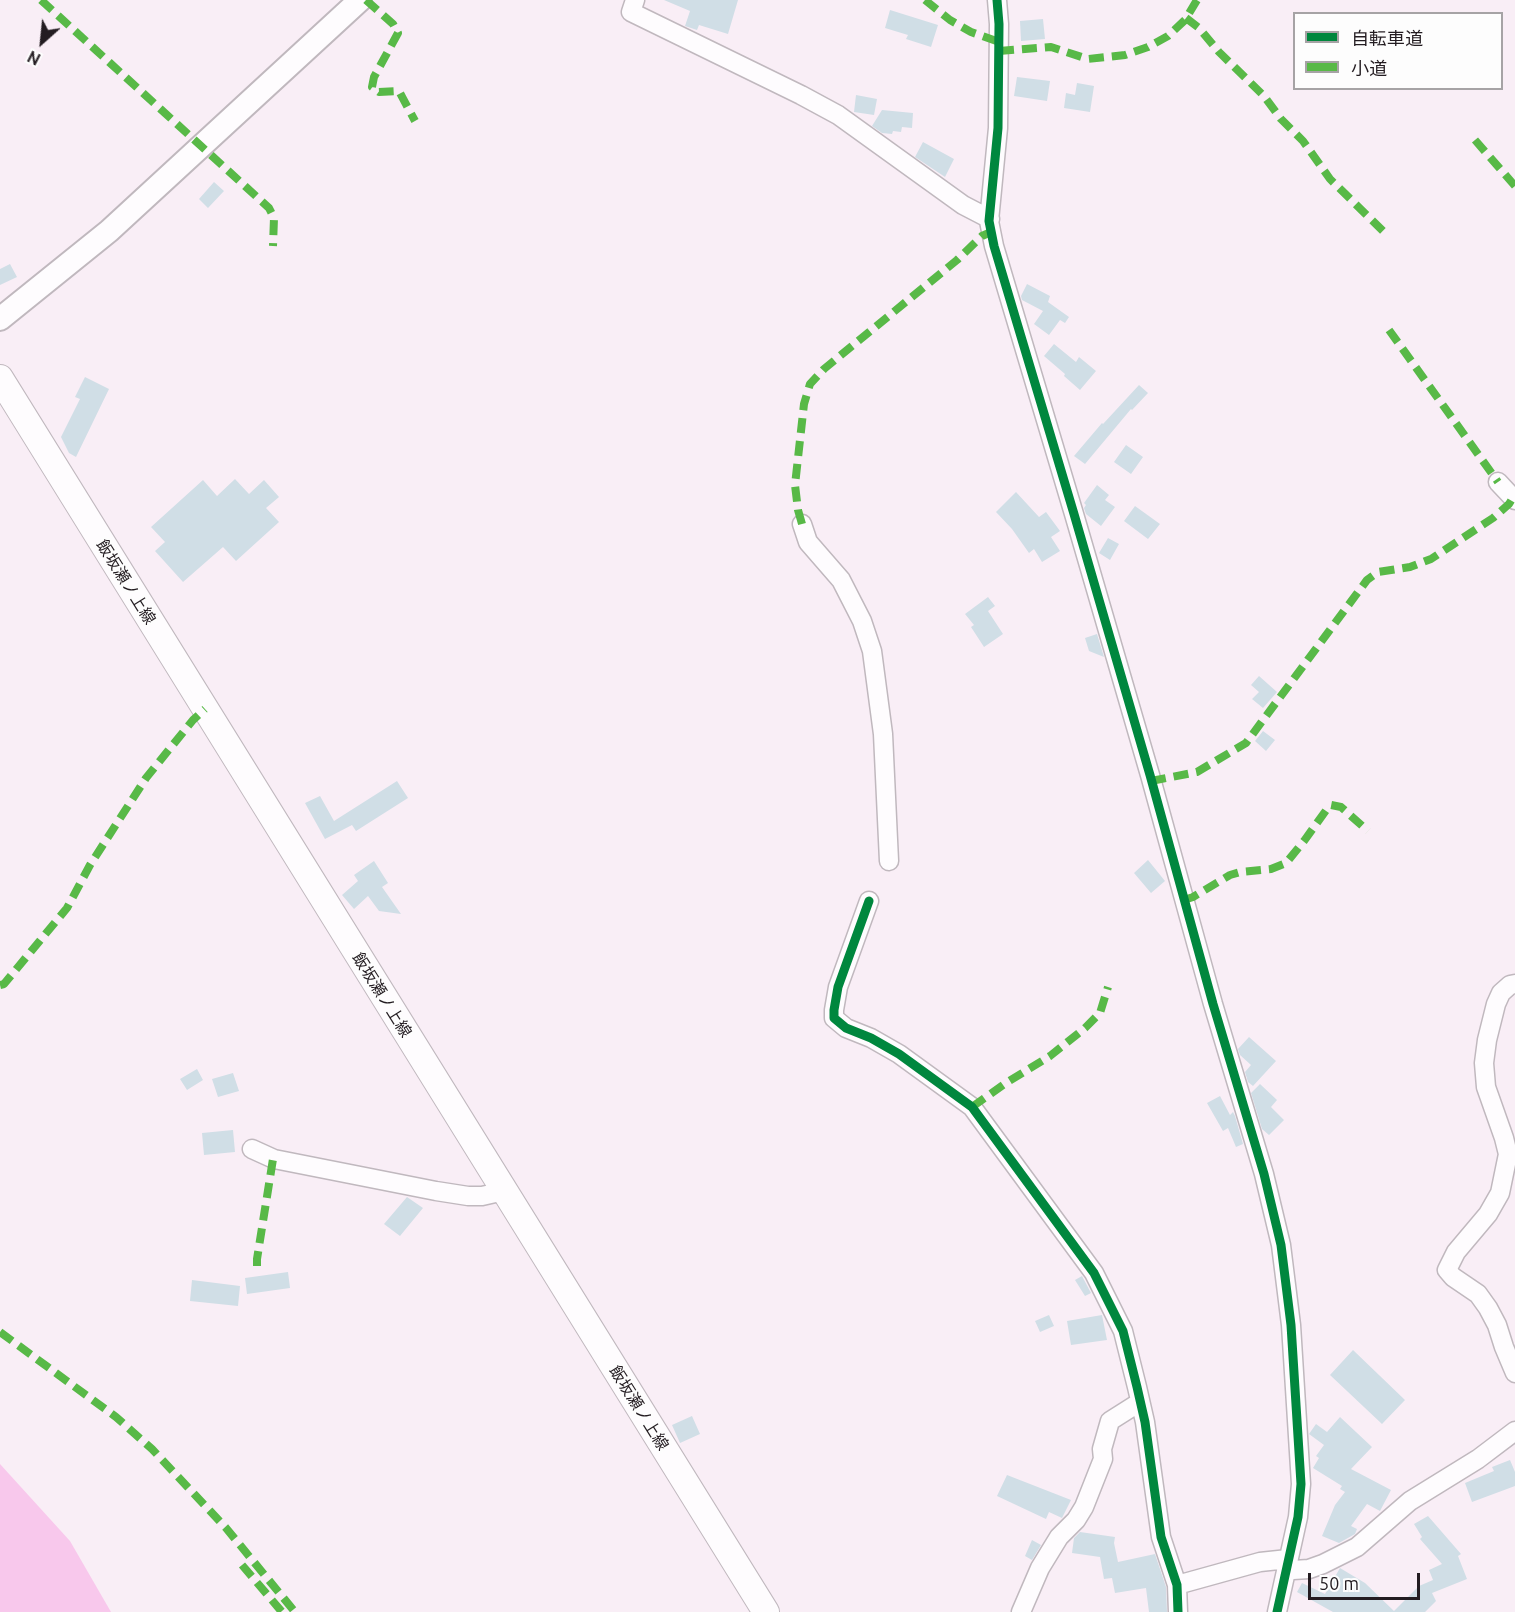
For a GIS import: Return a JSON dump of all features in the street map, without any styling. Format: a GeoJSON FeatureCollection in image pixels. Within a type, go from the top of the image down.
{"type":"FeatureCollection","features":[{"type":"Feature","properties":{"kind":"main road","name":"飯坂瀬ノ上線"},"geometry":{"type":"LineString","coordinates":[[0,378],[766,1612]]}},
{"type":"Feature","properties":{"kind":"street"},"geometry":{"type":"LineString","coordinates":[[0,318],[109,231],[360,0]]}},
{"type":"Feature","properties":{"kind":"street"},"geometry":{"type":"LineString","coordinates":[[635,0],[631,12],[838,115],[963,205],[990,219]]}},
{"type":"Feature","properties":{"kind":"street"},"geometry":{"type":"LineString","coordinates":[[997,0],[999,24],[998,128],[990,219],[993,246],[1150,775],[1213,1004],[1264,1174],[1281,1245],[1291,1325],[1301,1484],[1298,1517],[1277,1612]]}},
{"type":"Feature","properties":{"kind":"street"},"geometry":{"type":"LineString","coordinates":[[1498,482],[1515,500]]}},
{"type":"Feature","properties":{"kind":"street"},"geometry":{"type":"LineString","coordinates":[[802,524],[808,542],[841,580],[862,621],[872,651],[883,724],[889,861]]}},
{"type":"Feature","properties":{"kind":"street"},"geometry":{"type":"LineString","coordinates":[[869,901],[838,987],[834,1018],[846,1028],[872,1038],[898,1054],[972,1107],[1094,1273],[1123,1331],[1140,1402],[1161,1537],[1177,1586],[1178,1612]]}},
{"type":"Feature","properties":{"kind":"street"},"geometry":{"type":"LineString","coordinates":[[1515,984],[1510,985],[1501,993],[1496,1004],[1484,1063],[1486,1087],[1508,1154],[1500,1193],[1488,1214],[1456,1252],[1447,1270],[1478,1294],[1488,1308],[1515,1373]]}},
{"type":"Feature","properties":{"kind":"street"},"geometry":{"type":"LineString","coordinates":[[252,1149],[274,1159],[436,1191],[482,1196],[504,1191]]}},
{"type":"Feature","properties":{"kind":"street"},"geometry":{"type":"LineString","coordinates":[[1021,1612],[1040,1568],[1059,1537],[1076,1520],[1084,1507],[1103,1459],[1102,1449],[1110,1421],[1140,1402]]}},
{"type":"Feature","properties":{"kind":"street"},"geometry":{"type":"LineString","coordinates":[[1177,1586],[1260,1562],[1287,1564],[1293,1570],[1309,1569],[1323,1564],[1357,1547],[1410,1501],[1478,1460],[1515,1431]]}},
{"type":"Feature","properties":{"kind":"shaded area"},"geometry":{"type":"Polygon","coordinates":[[[0,1464],[70,1541],[111,1612],[0,1612],[0,1464]]]}},
{"type":"Feature","properties":{"kind":"building"},"geometry":{"type":"Polygon","coordinates":[[[664,0],[738,0],[728,34],[699,25],[697,30],[685,26],[690,11],[664,0]]]}},
{"type":"Feature","properties":{"kind":"building"},"geometry":{"type":"Polygon","coordinates":[[[890,10],[938,25],[931,47],[906,39],[908,35],[885,28],[890,10]]]}},
{"type":"Feature","properties":{"kind":"building"},"geometry":{"type":"Polygon","coordinates":[[[1043,19],[1045,39],[1021,41],[1020,21],[1043,19]]]}},
{"type":"Feature","properties":{"kind":"building"},"geometry":{"type":"Polygon","coordinates":[[[1017,77],[1050,81],[1047,101],[1014,96],[1017,77]]]}},
{"type":"Feature","properties":{"kind":"building"},"geometry":{"type":"Polygon","coordinates":[[[1077,83],[1094,86],[1090,112],[1064,108],[1066,93],[1075,95],[1077,83]]]}},
{"type":"Feature","properties":{"kind":"building"},"geometry":{"type":"Polygon","coordinates":[[[856,95],[877,99],[874,115],[854,112],[856,95]]]}},
{"type":"Feature","properties":{"kind":"building"},"geometry":{"type":"Polygon","coordinates":[[[882,110],[913,113],[912,128],[902,127],[901,132],[893,131],[892,134],[882,133],[872,126],[882,110]]]}},
{"type":"Feature","properties":{"kind":"building"},"geometry":{"type":"Polygon","coordinates":[[[923,142],[954,159],[945,177],[915,157],[923,142]]]}},
{"type":"Feature","properties":{"kind":"building"},"geometry":{"type":"Polygon","coordinates":[[[214,182],[224,191],[208,208],[199,199],[214,182]]]}},
{"type":"Feature","properties":{"kind":"building"},"geometry":{"type":"Polygon","coordinates":[[[10,264],[17,277],[0,285],[0,269],[10,264]]]}},
{"type":"Feature","properties":{"kind":"building"},"geometry":{"type":"Polygon","coordinates":[[[1027,284],[1050,296],[1048,302],[1069,317],[1065,323],[1060,320],[1049,335],[1034,324],[1043,311],[1022,300],[1021,296],[1027,284]]]}},
{"type":"Feature","properties":{"kind":"building"},"geometry":{"type":"Polygon","coordinates":[[[1054,344],[1076,362],[1079,357],[1096,371],[1080,390],[1044,356],[1054,344]]]}},
{"type":"Feature","properties":{"kind":"building"},"geometry":{"type":"Polygon","coordinates":[[[85,377],[109,389],[76,457],[69,453],[61,437],[80,399],[75,397],[85,377]]]}},
{"type":"Feature","properties":{"kind":"building"},"geometry":{"type":"Polygon","coordinates":[[[1139,385],[1148,393],[1131,409],[1085,464],[1074,456],[1102,423],[1139,385]]]}},
{"type":"Feature","properties":{"kind":"building"},"geometry":{"type":"Polygon","coordinates":[[[1126,445],[1143,457],[1131,474],[1114,462],[1126,445]]]}},
{"type":"Feature","properties":{"kind":"building"},"geometry":{"type":"Polygon","coordinates":[[[235,479],[249,494],[264,480],[279,497],[266,508],[279,522],[236,561],[223,547],[183,582],[155,551],[165,542],[151,527],[203,480],[217,496],[235,479]]]}},
{"type":"Feature","properties":{"kind":"building"},"geometry":{"type":"Polygon","coordinates":[[[1097,485],[1109,495],[1105,500],[1115,507],[1101,526],[1086,514],[1084,508],[1086,505],[1084,503],[1097,485]]]}},
{"type":"Feature","properties":{"kind":"building"},"geometry":{"type":"Polygon","coordinates":[[[1016,492],[1039,517],[1046,512],[1060,531],[1051,537],[1060,551],[1042,562],[1034,549],[1029,553],[1012,529],[996,512],[1016,492]]]}},
{"type":"Feature","properties":{"kind":"building"},"geometry":{"type":"Polygon","coordinates":[[[1135,506],[1160,524],[1148,539],[1124,521],[1135,506]]]}},
{"type":"Feature","properties":{"kind":"building"},"geometry":{"type":"Polygon","coordinates":[[[1108,538],[1119,544],[1110,560],[1099,553],[1108,538]]]}},
{"type":"Feature","properties":{"kind":"building"},"geometry":{"type":"Polygon","coordinates":[[[988,597],[995,606],[988,611],[1003,634],[984,647],[971,627],[974,625],[965,614],[988,597]]]}},
{"type":"Feature","properties":{"kind":"building"},"geometry":{"type":"Polygon","coordinates":[[[1097,634],[1104,657],[1089,651],[1085,638],[1097,634]]]}},
{"type":"Feature","properties":{"kind":"building"},"geometry":{"type":"Polygon","coordinates":[[[1259,676],[1277,692],[1263,708],[1252,699],[1259,692],[1251,685],[1259,676]]]}},
{"type":"Feature","properties":{"kind":"building"},"geometry":{"type":"Polygon","coordinates":[[[1263,731],[1275,740],[1266,751],[1255,741],[1263,731]]]}},
{"type":"Feature","properties":{"kind":"building"},"geometry":{"type":"Polygon","coordinates":[[[397,781],[408,798],[356,831],[352,825],[325,839],[305,803],[320,796],[334,821],[397,781]]]}},
{"type":"Feature","properties":{"kind":"building"},"geometry":{"type":"Polygon","coordinates":[[[1148,860],[1165,881],[1151,893],[1134,873],[1148,860]]]}},
{"type":"Feature","properties":{"kind":"building"},"geometry":{"type":"Polygon","coordinates":[[[374,861],[388,883],[382,887],[401,914],[379,911],[368,896],[354,909],[342,895],[358,881],[354,875],[374,861]]]}},
{"type":"Feature","properties":{"kind":"building"},"geometry":{"type":"Polygon","coordinates":[[[1249,1037],[1276,1061],[1253,1086],[1248,1082],[1245,1072],[1251,1065],[1240,1055],[1238,1049],[1249,1037]]]}},
{"type":"Feature","properties":{"kind":"building"},"geometry":{"type":"Polygon","coordinates":[[[197,1069],[203,1080],[187,1090],[180,1079],[197,1069]]]}},
{"type":"Feature","properties":{"kind":"building"},"geometry":{"type":"Polygon","coordinates":[[[233,1073],[239,1091],[218,1097],[212,1079],[233,1073]]]}},
{"type":"Feature","properties":{"kind":"building"},"geometry":{"type":"Polygon","coordinates":[[[1260,1084],[1277,1100],[1271,1107],[1284,1120],[1269,1135],[1262,1129],[1251,1093],[1260,1084]]]}},
{"type":"Feature","properties":{"kind":"building"},"geometry":{"type":"Polygon","coordinates":[[[1220,1096],[1230,1115],[1233,1112],[1235,1116],[1243,1144],[1236,1147],[1228,1128],[1223,1131],[1207,1103],[1220,1096]]]}},
{"type":"Feature","properties":{"kind":"building"},"geometry":{"type":"Polygon","coordinates":[[[233,1130],[235,1152],[204,1155],[202,1133],[233,1130]]]}},
{"type":"Feature","properties":{"kind":"building"},"geometry":{"type":"Polygon","coordinates":[[[407,1197],[423,1208],[400,1236],[384,1224],[407,1197]]]}},
{"type":"Feature","properties":{"kind":"building"},"geometry":{"type":"Polygon","coordinates":[[[288,1272],[290,1288],[247,1294],[245,1278],[288,1272]]]}},
{"type":"Feature","properties":{"kind":"building"},"geometry":{"type":"Polygon","coordinates":[[[1082,1276],[1091,1293],[1085,1296],[1075,1280],[1082,1276]]]}},
{"type":"Feature","properties":{"kind":"building"},"geometry":{"type":"Polygon","coordinates":[[[192,1280],[240,1286],[238,1306],[190,1301],[192,1280]]]}},
{"type":"Feature","properties":{"kind":"building"},"geometry":{"type":"Polygon","coordinates":[[[1049,1315],[1054,1326],[1040,1332],[1035,1321],[1049,1315]]]}},
{"type":"Feature","properties":{"kind":"building"},"geometry":{"type":"Polygon","coordinates":[[[1102,1315],[1107,1340],[1071,1345],[1067,1321],[1102,1315]]]}},
{"type":"Feature","properties":{"kind":"building"},"geometry":{"type":"Polygon","coordinates":[[[1353,1350],[1405,1400],[1382,1424],[1330,1375],[1353,1350]]]}},
{"type":"Feature","properties":{"kind":"building"},"geometry":{"type":"Polygon","coordinates":[[[692,1416],[700,1434],[680,1443],[672,1425],[692,1416]]]}},
{"type":"Feature","properties":{"kind":"building"},"geometry":{"type":"Polygon","coordinates":[[[1340,1417],[1372,1447],[1351,1469],[1391,1490],[1380,1511],[1367,1504],[1351,1526],[1357,1529],[1355,1534],[1339,1543],[1322,1536],[1335,1505],[1345,1492],[1340,1489],[1342,1486],[1313,1468],[1319,1458],[1316,1456],[1324,1445],[1309,1434],[1316,1424],[1327,1432],[1340,1417]]]}},
{"type":"Feature","properties":{"kind":"building"},"geometry":{"type":"Polygon","coordinates":[[[1510,1460],[1515,1472],[1515,1486],[1472,1502],[1465,1483],[1494,1471],[1492,1467],[1510,1460]]]}},
{"type":"Feature","properties":{"kind":"building"},"geometry":{"type":"Polygon","coordinates":[[[1007,1475],[1071,1500],[1062,1518],[1049,1512],[1046,1519],[997,1496],[1007,1475]]]}},
{"type":"Feature","properties":{"kind":"building"},"geometry":{"type":"Polygon","coordinates":[[[1428,1516],[1461,1554],[1458,1556],[1467,1579],[1432,1593],[1436,1601],[1425,1612],[1333,1612],[1297,1592],[1302,1583],[1325,1594],[1340,1568],[1365,1583],[1394,1611],[1419,1586],[1433,1580],[1429,1570],[1442,1564],[1420,1539],[1422,1537],[1414,1524],[1428,1516]]]}},
{"type":"Feature","properties":{"kind":"building"},"geometry":{"type":"Polygon","coordinates":[[[1080,1532],[1115,1537],[1118,1562],[1155,1554],[1166,1587],[1167,1612],[1149,1612],[1146,1588],[1115,1593],[1112,1578],[1104,1579],[1100,1557],[1072,1553],[1074,1538],[1080,1532]]]}},
{"type":"Feature","properties":{"kind":"building"},"geometry":{"type":"Polygon","coordinates":[[[1032,1540],[1041,1545],[1032,1560],[1025,1556],[1032,1540]]]}},
{"type":"Feature","properties":{"kind":"marked path"},"geometry":{"type":"LineString","coordinates":[[41,0],[269,208],[274,218],[273,246]]}},
{"type":"Feature","properties":{"kind":"marked path"},"geometry":{"type":"LineString","coordinates":[[366,0],[393,24],[398,33],[374,77],[372,87],[379,92],[399,91],[415,121]]}},
{"type":"Feature","properties":{"kind":"marked path"},"geometry":{"type":"LineString","coordinates":[[925,0],[950,20],[971,32],[999,42]]}},
{"type":"Feature","properties":{"kind":"marked path"},"geometry":{"type":"LineString","coordinates":[[999,51],[1051,47],[1088,59],[1125,55],[1148,47],[1168,36],[1185,20],[1197,0]]}},
{"type":"Feature","properties":{"kind":"marked path"},"geometry":{"type":"LineString","coordinates":[[1186,18],[1199,28],[1219,52],[1264,96],[1281,119],[1303,141],[1330,179],[1385,233]]}},
{"type":"Feature","properties":{"kind":"marked path"},"geometry":{"type":"LineString","coordinates":[[1475,140],[1515,186]]}},
{"type":"Feature","properties":{"kind":"marked path"},"geometry":{"type":"LineString","coordinates":[[802,524],[795,485],[804,404],[810,384],[824,369],[957,260],[982,236],[991,232]]}},
{"type":"Feature","properties":{"kind":"marked path"},"geometry":{"type":"LineString","coordinates":[[1389,330],[1498,482]]}},
{"type":"Feature","properties":{"kind":"marked path"},"geometry":{"type":"LineString","coordinates":[[1151,781],[1197,772],[1246,743],[1367,580],[1378,572],[1410,567],[1431,559],[1493,518],[1512,499]]}},
{"type":"Feature","properties":{"kind":"marked path"},"geometry":{"type":"LineString","coordinates":[[0,985],[4,984],[67,908],[90,865],[146,778],[193,720],[205,709]]}},
{"type":"Feature","properties":{"kind":"marked path"},"geometry":{"type":"LineString","coordinates":[[1184,900],[1230,875],[1271,869],[1286,863],[1331,805],[1341,807],[1368,831]]}},
{"type":"Feature","properties":{"kind":"marked path"},"geometry":{"type":"LineString","coordinates":[[972,1107],[1050,1056],[1085,1028],[1100,1013],[1108,987]]}},
{"type":"Feature","properties":{"kind":"marked path"},"geometry":{"type":"LineString","coordinates":[[257,1266],[273,1159]]}},
{"type":"Feature","properties":{"kind":"marked path"},"geometry":{"type":"LineString","coordinates":[[0,1332],[116,1417],[152,1449],[226,1528],[295,1612]]}},
{"type":"Feature","properties":{"kind":"marked path"},"geometry":{"type":"LineString","coordinates":[[242,1565],[282,1612]]}},
{"type":"Feature","properties":{"kind":"cycle path"},"geometry":{"type":"LineString","coordinates":[[997,0],[999,24],[998,128],[989,221],[994,246],[1150,775],[1213,1004],[1264,1174],[1281,1245],[1291,1325],[1301,1484],[1298,1517],[1277,1612]]}},
{"type":"Feature","properties":{"kind":"cycle path"},"geometry":{"type":"LineString","coordinates":[[869,901],[838,987],[834,1018],[846,1028],[871,1038],[899,1054],[972,1107],[1094,1273],[1123,1331],[1137,1387],[1145,1422],[1161,1537],[1177,1585],[1178,1612]]}}]}
